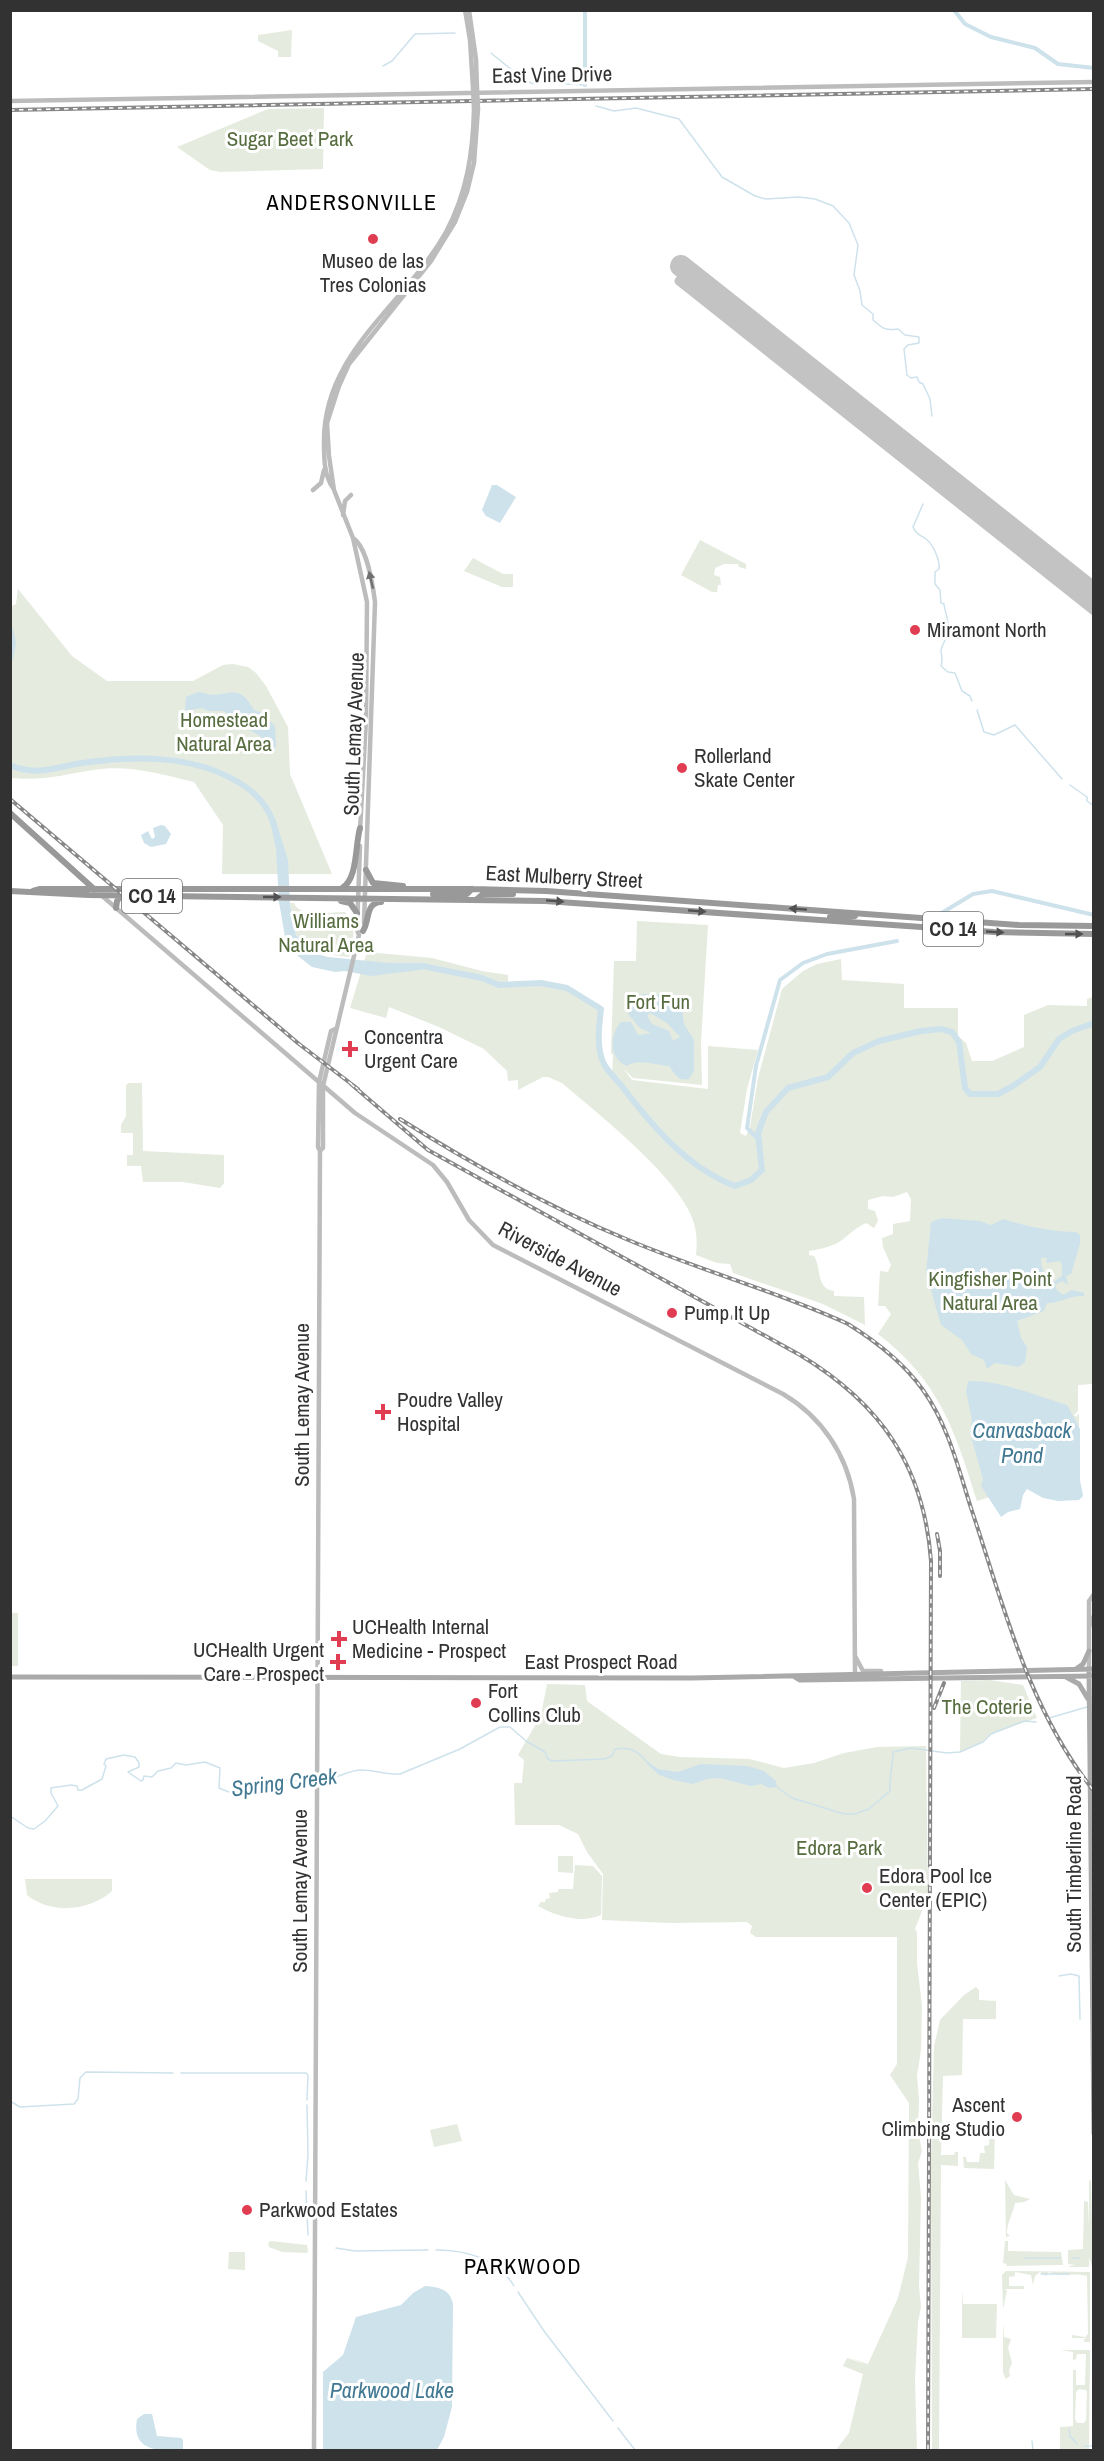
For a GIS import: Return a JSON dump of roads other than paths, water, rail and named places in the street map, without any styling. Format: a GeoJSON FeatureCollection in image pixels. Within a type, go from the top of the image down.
{"type":"FeatureCollection","features":[{"type":"Feature","properties":{"kind":"highway","name":"Riverside Avenue"},"geometry":{"type":"LineString","coordinates":[[10,813],[101,895]]}},
{"type":"Feature","properties":{"kind":"highway"},"geometry":{"type":"LineString","coordinates":[[336,890],[347,885],[352,875],[360,828]]}},
{"type":"Feature","properties":{"kind":"highway"},"geometry":{"type":"LineString","coordinates":[[366,870],[370,880],[376,884],[415,889]]}},
{"type":"Feature","properties":{"kind":"highway","name":"East Mulberry Street"},"geometry":{"type":"LineString","coordinates":[[33,892],[40,889],[472,889],[556,892],[1019,925],[1094,926]]}},
{"type":"Feature","properties":{"kind":"highway"},"geometry":{"type":"LineString","coordinates":[[416,898],[426,894],[467,894],[472,889]]}},
{"type":"Feature","properties":{"kind":"highway","name":"East Mulberry Street"},"geometry":{"type":"LineString","coordinates":[[10,891],[121,896],[477,898],[966,930],[1094,934]]}},
{"type":"Feature","properties":{"kind":"highway"},"geometry":{"type":"LineString","coordinates":[[477,898],[483,894],[556,892]]}},
{"type":"Feature","properties":{"kind":"highway"},"geometry":{"type":"LineString","coordinates":[[116,908],[121,896]]}},
{"type":"Feature","properties":{"kind":"highway"},"geometry":{"type":"LineString","coordinates":[[316,897],[350,903],[357,913]]}},
{"type":"Feature","properties":{"kind":"highway"},"geometry":{"type":"LineString","coordinates":[[361,933],[368,923],[371,904],[406,898]]}},
{"type":"Feature","properties":{"kind":"highway"},"geometry":{"type":"LineString","coordinates":[[805,919],[852,917],[857,914],[870,920],[966,930]]}},
{"type":"Feature","properties":{"kind":"main road"},"geometry":{"type":"LineString","coordinates":[[334,490],[327,430],[339,386],[354,358],[431,261],[455,222],[467,192],[474,163],[476,109],[467,10]]}},
{"type":"Feature","properties":{"kind":"main road","name":"East Vine Drive"},"geometry":{"type":"LineString","coordinates":[[10,101],[1094,82]]}},
{"type":"Feature","properties":{"kind":"main road"},"geometry":{"type":"LineString","coordinates":[[334,490],[328,478],[325,461],[325,414],[343,366],[355,347],[433,253],[454,216],[470,165],[476,109]]}},
{"type":"Feature","properties":{"kind":"main road"},"geometry":{"type":"LineString","coordinates":[[313,490],[321,483],[325,461]]}},
{"type":"Feature","properties":{"kind":"main road","name":"South Lemay Avenue"},"geometry":{"type":"LineString","coordinates":[[334,490],[353,538],[363,577],[368,612],[360,828],[362,890]]}},
{"type":"Feature","properties":{"kind":"main road"},"geometry":{"type":"LineString","coordinates":[[343,515],[345,501],[351,495]]}},
{"type":"Feature","properties":{"kind":"main road","name":"South Lemay Avenue"},"geometry":{"type":"LineString","coordinates":[[320,1151],[323,1148],[323,1086],[337,1034],[335,1029],[361,933],[361,898],[366,870],[375,602],[367,566],[357,541],[353,538]]}},
{"type":"Feature","properties":{"kind":"main road","name":"Riverside Avenue"},"geometry":{"type":"LineString","coordinates":[[101,895],[337,1099],[368,1123],[433,1165],[447,1182],[469,1220],[493,1245],[783,1394],[814,1418],[837,1447],[853,1492],[856,1525],[855,1677]]}},
{"type":"Feature","properties":{"kind":"main road","name":"South Lemay Avenue"},"geometry":{"type":"LineString","coordinates":[[361,898],[357,913],[361,933]]}},
{"type":"Feature","properties":{"kind":"main road","name":"South Lemay Avenue"},"geometry":{"type":"LineString","coordinates":[[314,2451],[320,1151],[318,1147],[319,1082],[331,1031],[335,1029]]}},
{"type":"Feature","properties":{"kind":"main road"},"geometry":{"type":"LineString","coordinates":[[323,1105],[328,1100],[337,1099]]}},
{"type":"Feature","properties":{"kind":"main road","name":"South Timberline Road"},"geometry":{"type":"LineString","coordinates":[[1094,1596],[1089,1601],[1091,1672],[1089,1715],[1092,1789],[1090,2053],[1094,2134]]}},
{"type":"Feature","properties":{"kind":"main road"},"geometry":{"type":"LineString","coordinates":[[1089,1616],[1094,1627]]}},
{"type":"Feature","properties":{"kind":"main road"},"geometry":{"type":"LineString","coordinates":[[1075,1670],[1083,1664],[1089,1652]]}},
{"type":"Feature","properties":{"kind":"main road"},"geometry":{"type":"LineString","coordinates":[[855,1656],[862,1671],[890,1673]]}},
{"type":"Feature","properties":{"kind":"main road","name":"East Prospect Road"},"geometry":{"type":"LineString","coordinates":[[855,1677],[890,1673],[1075,1670],[1091,1672]]}},
{"type":"Feature","properties":{"kind":"main road","name":"East Prospect Road"},"geometry":{"type":"LineString","coordinates":[[10,1677],[795,1677],[800,1680],[855,1677],[1065,1676],[1091,1672]]}},
{"type":"Feature","properties":{"kind":"main road"},"geometry":{"type":"LineString","coordinates":[[1065,1676],[1079,1683],[1089,1697]]}},
{"type":"Feature","properties":{"kind":"main road"},"geometry":{"type":"LineString","coordinates":[[1091,1943],[1094,1969]]}},
{"type":"Feature","properties":{"kind":"water"},"geometry":{"type":"Polygon","coordinates":[[[492,485],[497,485],[516,497],[500,523],[486,516],[482,510],[492,485]]]}},
{"type":"Feature","properties":{"kind":"water"},"geometry":{"type":"Polygon","coordinates":[[[198,692],[214,695],[232,692],[242,695],[254,710],[260,712],[275,726],[274,751],[265,745],[260,736],[251,731],[244,720],[224,711],[208,711],[202,708],[185,711],[186,697],[198,692]]]}},
{"type":"Feature","properties":{"kind":"water"},"geometry":{"type":"Polygon","coordinates":[[[275,818],[288,860],[290,904],[296,935],[317,954],[328,957],[390,963],[426,963],[435,968],[371,976],[312,967],[298,956],[285,937],[279,902],[276,849],[270,820],[275,818]]]}},
{"type":"Feature","properties":{"kind":"water"},"geometry":{"type":"Polygon","coordinates":[[[165,826],[171,834],[166,844],[151,847],[144,843],[141,835],[148,831],[152,839],[155,837],[153,828],[165,826]]]}},
{"type":"Feature","properties":{"kind":"water"},"geometry":{"type":"Polygon","coordinates":[[[671,994],[681,1000],[684,1024],[694,1040],[694,1071],[689,1079],[679,1078],[669,1066],[636,1062],[627,1066],[617,1058],[613,1040],[614,1033],[621,1022],[631,1022],[638,1035],[651,1033],[640,1028],[628,1014],[631,1010],[632,996],[671,994]],[[650,1013],[647,1016],[652,1024],[669,1031],[673,1041],[680,1037],[667,1023],[650,1013]]]}},
{"type":"Feature","properties":{"kind":"water"},"geometry":{"type":"Polygon","coordinates":[[[942,1218],[980,1221],[991,1225],[1003,1219],[1039,1228],[1076,1232],[1080,1235],[1080,1244],[1071,1274],[1066,1276],[1068,1285],[1062,1281],[1055,1285],[1063,1295],[1072,1290],[1084,1293],[1084,1296],[1047,1303],[1044,1311],[1017,1321],[1021,1338],[1027,1347],[1025,1362],[1019,1367],[995,1363],[987,1369],[984,1360],[971,1354],[962,1340],[941,1325],[926,1273],[931,1222],[942,1218]],[[1041,1258],[1042,1265],[1045,1276],[1052,1283],[1062,1276],[1062,1266],[1060,1261],[1046,1263],[1047,1258],[1041,1258]]]}},
{"type":"Feature","properties":{"kind":"water","name":"Canvasback Pond"},"geometry":{"type":"Polygon","coordinates":[[[968,1381],[994,1383],[1067,1405],[1080,1429],[1080,1480],[1083,1496],[1079,1500],[1058,1501],[1043,1498],[1027,1489],[1020,1509],[1008,1512],[1001,1517],[981,1486],[983,1479],[970,1433],[972,1420],[966,1391],[968,1381]]]}},
{"type":"Feature","properties":{"kind":"water"},"geometry":{"type":"Polygon","coordinates":[[[646,1763],[658,1769],[678,1772],[701,1764],[747,1766],[764,1771],[776,1781],[777,1787],[769,1788],[761,1784],[751,1786],[720,1778],[707,1779],[693,1784],[659,1775],[646,1763]]]}},
{"type":"Feature","properties":{"kind":"water","name":"Parkwood Lake"},"geometry":{"type":"Polygon","coordinates":[[[425,2286],[447,2292],[453,2304],[452,2407],[444,2437],[437,2450],[323,2450],[323,2372],[343,2355],[356,2317],[401,2305],[413,2293],[425,2286]]]}},
{"type":"Feature","properties":{"kind":"water"},"geometry":{"type":"Polygon","coordinates":[[[144,2414],[152,2414],[157,2436],[181,2438],[183,2450],[157,2449],[143,2444],[136,2430],[137,2419],[144,2414]]]}},
{"type":"Feature","properties":{"kind":"waterway"},"geometry":{"type":"LineString","coordinates":[[585,10],[585,85]]}},
{"type":"Feature","properties":{"kind":"waterway"},"geometry":{"type":"LineString","coordinates":[[954,10],[965,24],[991,37],[1035,48],[1058,64],[1094,68]]}},
{"type":"Feature","properties":{"kind":"waterway"},"geometry":{"type":"LineString","coordinates":[[383,66],[392,61],[415,34],[455,33]]}},
{"type":"Feature","properties":{"kind":"waterway"},"geometry":{"type":"LineString","coordinates":[[491,53],[524,80],[534,84],[544,77],[567,84],[585,85]]}},
{"type":"Feature","properties":{"kind":"waterway"},"geometry":{"type":"LineString","coordinates":[[596,106],[614,111],[636,108],[679,119],[722,177],[755,196],[766,199],[799,197],[815,199],[833,206],[849,223],[858,245],[854,275],[862,305],[873,314],[873,320],[881,327],[890,330],[898,329],[905,335],[919,337],[919,343],[908,345],[904,349],[907,375],[911,378],[917,377],[923,384],[930,399],[932,416]]}},
{"type":"Feature","properties":{"kind":"waterway"},"geometry":{"type":"LineString","coordinates":[[923,504],[913,527],[932,545],[939,562],[939,569],[935,572],[935,584],[940,590],[941,603],[944,604],[948,622],[947,635],[941,649],[941,666],[948,672],[955,673],[962,691],[970,696],[972,701]]}},
{"type":"Feature","properties":{"kind":"waterway"},"geometry":{"type":"LineString","coordinates":[[10,629],[13,643],[10,659]]}},
{"type":"Feature","properties":{"kind":"waterway"},"geometry":{"type":"LineString","coordinates":[[977,710],[984,732],[994,735],[1015,725],[1062,779]]}},
{"type":"Feature","properties":{"kind":"waterway"},"geometry":{"type":"LineString","coordinates":[[10,765],[19,769],[37,771],[122,759],[162,759],[201,766],[220,773],[250,790],[265,806],[274,826]]}},
{"type":"Feature","properties":{"kind":"waterway"},"geometry":{"type":"LineString","coordinates":[[1070,785],[1087,797],[1087,801],[1094,806]]}},
{"type":"Feature","properties":{"kind":"waterway"},"geometry":{"type":"LineString","coordinates":[[940,914],[973,894],[992,891],[1094,915]]}},
{"type":"Feature","properties":{"kind":"waterway"},"geometry":{"type":"LineString","coordinates":[[759,1140],[747,1128],[756,1066],[780,980],[803,963],[827,954],[897,941]]}},
{"type":"Feature","properties":{"kind":"waterway"},"geometry":{"type":"LineString","coordinates":[[427,967],[482,978],[499,985],[541,983],[567,988],[601,1009],[599,1044],[601,1058],[608,1071],[647,1118],[687,1158],[702,1169],[735,1186],[751,1180],[762,1170],[758,1133],[766,1112],[788,1088],[828,1077],[853,1053],[879,1041],[921,1031],[941,1029],[952,1032],[959,1042],[965,1088],[970,1094],[998,1094],[1040,1067],[1059,1039],[1072,1031],[1094,1023]]}},
{"type":"Feature","properties":{"kind":"waterway","name":"Spring Creek"},"geometry":{"type":"LineString","coordinates":[[1049,1718],[1094,1705]]}},
{"type":"Feature","properties":{"kind":"waterway","name":"Spring Creek"},"geometry":{"type":"LineString","coordinates":[[777,1787],[792,1798],[844,1814],[855,1814],[869,1809],[890,1791],[893,1752],[911,1748],[947,1753],[960,1752],[983,1742],[991,1734],[1024,1721],[1036,1722]]}},
{"type":"Feature","properties":{"kind":"waterway","name":"Spring Creek"},"geometry":{"type":"LineString","coordinates":[[320,1781],[357,1770],[400,1774],[460,1749],[500,1727],[510,1727],[526,1741],[545,1752],[548,1759],[552,1761],[604,1759],[612,1756],[615,1749],[625,1748],[637,1752],[647,1762]]}},
{"type":"Feature","properties":{"kind":"waterway","name":"Spring Creek"},"geometry":{"type":"LineString","coordinates":[[10,1816],[28,1828],[34,1829],[45,1821],[58,1806],[51,1793],[51,1788],[71,1785],[82,1790],[102,1779],[106,1759],[124,1755],[135,1757],[139,1763],[139,1767],[128,1772],[141,1781],[144,1776],[152,1777],[158,1771],[171,1768],[176,1763],[186,1765],[205,1762],[220,1768],[219,1788],[229,1792],[259,1787],[271,1780],[315,1781]]}},
{"type":"Feature","properties":{"kind":"waterway"},"geometry":{"type":"LineString","coordinates":[[1059,1976],[1071,1974],[1079,1976],[1080,2019]]}},
{"type":"Feature","properties":{"kind":"waterway"},"geometry":{"type":"LineString","coordinates":[[10,2101],[20,2107],[74,2104],[78,2099],[80,2078],[86,2072],[173,2073]]}},
{"type":"Feature","properties":{"kind":"waterway"},"geometry":{"type":"LineString","coordinates":[[181,2073],[306,2073],[308,2075],[307,2100]]}},
{"type":"Feature","properties":{"kind":"waterway"},"geometry":{"type":"LineString","coordinates":[[306,2181],[307,2105]]}},
{"type":"Feature","properties":{"kind":"waterway"},"geometry":{"type":"LineString","coordinates":[[943,2124],[994,2125]]}},
{"type":"Feature","properties":{"kind":"waterway"},"geometry":{"type":"LineString","coordinates":[[306,2191],[308,2235]]}},
{"type":"Feature","properties":{"kind":"waterway"},"geometry":{"type":"LineString","coordinates":[[336,2248],[355,2251],[428,2250]]}},
{"type":"Feature","properties":{"kind":"waterway"},"geometry":{"type":"LineString","coordinates":[[436,2250],[469,2254],[490,2262],[507,2276],[514,2286]]}},
{"type":"Feature","properties":{"kind":"waterway"},"geometry":{"type":"LineString","coordinates":[[1025,2258],[1060,2258]]}},
{"type":"Feature","properties":{"kind":"waterway"},"geometry":{"type":"LineString","coordinates":[[1072,2258],[1080,2258]]}},
{"type":"Feature","properties":{"kind":"waterway"},"geometry":{"type":"LineString","coordinates":[[1041,2274],[1048,2274]]}},
{"type":"Feature","properties":{"kind":"waterway"},"geometry":{"type":"LineString","coordinates":[[1049,2274],[1069,2274]]}},
{"type":"Feature","properties":{"kind":"waterway"},"geometry":{"type":"LineString","coordinates":[[518,2292],[544,2331],[613,2421]]}},
{"type":"Feature","properties":{"kind":"waterway"},"geometry":{"type":"LineString","coordinates":[[618,2428],[635,2450]]}},
{"type":"Feature","properties":{"kind":"waterway"},"geometry":{"type":"LineString","coordinates":[[1069,2429],[1070,2436],[1077,2444]]}},
{"type":"Feature","properties":{"kind":"waterway"},"geometry":{"type":"LineString","coordinates":[[1032,2441],[1033,2450]]}},
{"type":"Feature","properties":{"kind":"waterway"},"geometry":{"type":"LineString","coordinates":[[1084,2446],[1089,2446]]}},
{"type":"Feature","properties":{"kind":"railway"},"geometry":{"type":"LineString","coordinates":[[10,110],[1094,89]]}},
{"type":"Feature","properties":{"kind":"railway"},"geometry":{"type":"LineString","coordinates":[[10,799],[299,1044],[358,1089]]}},
{"type":"Feature","properties":{"kind":"railway"},"geometry":{"type":"LineString","coordinates":[[351,1084],[428,1150],[800,1355],[829,1374],[854,1394],[875,1417],[893,1441],[908,1467],[927,1527],[931,1561],[928,2450]]}},
{"type":"Feature","properties":{"kind":"railway"},"geometry":{"type":"LineString","coordinates":[[400,1119],[510,1184],[567,1213],[654,1250],[793,1301],[848,1324],[879,1345],[898,1362],[932,1403],[946,1432],[1020,1655],[1052,1726],[1071,1759],[1094,1791]]}},
{"type":"Feature","properties":{"kind":"railway"},"geometry":{"type":"LineString","coordinates":[[937,1534],[940,1576]]}},
{"type":"Feature","properties":{"kind":"railway"},"geometry":{"type":"LineString","coordinates":[[934,1708],[944,1683]]}},
{"type":"Feature","properties":{"kind":"place","name":"Museo de las Tres Colonias"},"geometry":{"type":"Point","coordinates":[373,239]}},
{"type":"Feature","properties":{"kind":"place","name":"Miramont North"},"geometry":{"type":"Point","coordinates":[915,630]}},
{"type":"Feature","properties":{"kind":"place","name":"Rollerland Skate Center"},"geometry":{"type":"Point","coordinates":[682,768]}},
{"type":"Feature","properties":{"kind":"place","name":"Concentra Urgent Care"},"geometry":{"type":"Point","coordinates":[350,1049]}},
{"type":"Feature","properties":{"kind":"place","name":"Pump It Up"},"geometry":{"type":"Point","coordinates":[672,1313]}},
{"type":"Feature","properties":{"kind":"place","name":"Poudre Valley Hospital"},"geometry":{"type":"Point","coordinates":[383,1412]}},
{"type":"Feature","properties":{"kind":"place","name":"UCHealth Internal Medicine - Prospect"},"geometry":{"type":"Point","coordinates":[339,1639]}},
{"type":"Feature","properties":{"kind":"place","name":"UCHealth Urgent Care - Prospect"},"geometry":{"type":"Point","coordinates":[338,1662]}},
{"type":"Feature","properties":{"kind":"place","name":"Fort Collins Club"},"geometry":{"type":"Point","coordinates":[476,1703]}},
{"type":"Feature","properties":{"kind":"place","name":"Edora Pool Ice Center (EPIC)"},"geometry":{"type":"Point","coordinates":[867,1888]}},
{"type":"Feature","properties":{"kind":"place","name":"Ascent Climbing Studio"},"geometry":{"type":"Point","coordinates":[1017,2117]}},
{"type":"Feature","properties":{"kind":"place","name":"Parkwood Estates"},"geometry":{"type":"Point","coordinates":[247,2210]}},
{"type":"Feature","properties":{"kind":"district","name":"ANDERSONVILLE"},"geometry":{"type":"Point","coordinates":[352,202]}},
{"type":"Feature","properties":{"kind":"district","name":"PARKWOOD"},"geometry":{"type":"Point","coordinates":[523,2266]}},
{"type":"Feature","properties":{"kind":"park label","name":"Sugar Beet Park"},"geometry":{"type":"Point","coordinates":[290,139]}},
{"type":"Feature","properties":{"kind":"park label","name":"Homestead Natural Area"},"geometry":{"type":"Point","coordinates":[224,732]}},
{"type":"Feature","properties":{"kind":"park label","name":"Williams Natural Area"},"geometry":{"type":"Point","coordinates":[326,933]}},
{"type":"Feature","properties":{"kind":"park label","name":"Fort Fun"},"geometry":{"type":"Point","coordinates":[658,1002]}},
{"type":"Feature","properties":{"kind":"park label","name":"Kingfisher Point Natural Area"},"geometry":{"type":"Point","coordinates":[990,1291]}},
{"type":"Feature","properties":{"kind":"park label","name":"The Coterie"},"geometry":{"type":"Point","coordinates":[987,1707]}},
{"type":"Feature","properties":{"kind":"park label","name":"Edora Park"},"geometry":{"type":"Point","coordinates":[839,1848]}}]}
